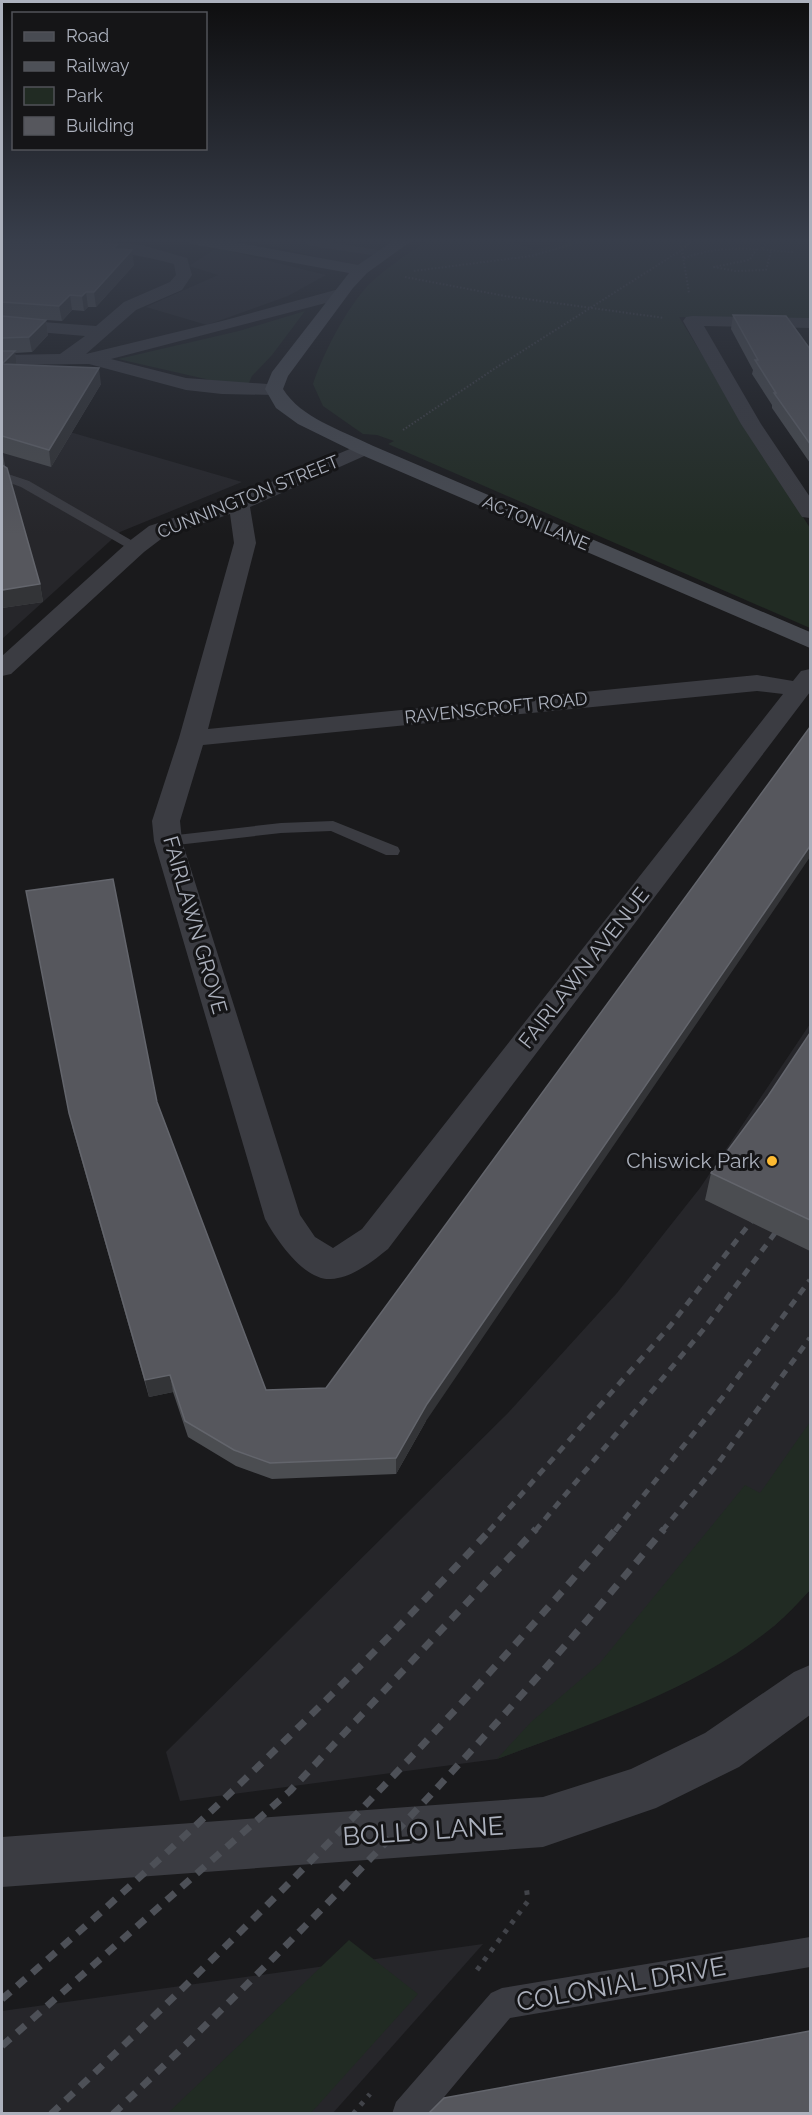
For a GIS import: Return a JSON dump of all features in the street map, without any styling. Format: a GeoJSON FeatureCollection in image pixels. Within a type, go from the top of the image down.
{"type":"FeatureCollection","features":[{"type":"Feature","properties":{"kind":"main road"},"geometry":{"type":"LineString","coordinates":[[277,383],[309,338]]}},
{"type":"Feature","properties":{"kind":"main road","name":"ACTON LANE"},"geometry":{"type":"LineString","coordinates":[[277,383],[283,404],[305,420],[364,449],[810,641]]}},
{"type":"Feature","properties":{"kind":"street"},"geometry":{"type":"LineString","coordinates":[[62,360],[76,353],[93,338]]}},
{"type":"Feature","properties":{"kind":"street"},"geometry":{"type":"LineString","coordinates":[[2,360],[89,359],[175,338]]}},
{"type":"Feature","properties":{"kind":"street"},"geometry":{"type":"LineString","coordinates":[[702,338],[751,423],[810,512]]}},
{"type":"Feature","properties":{"kind":"street"},"geometry":{"type":"LineString","coordinates":[[89,359],[186,384],[222,388],[277,383]]}},
{"type":"Feature","properties":{"kind":"street","name":"CUNNINGTON STREET"},"geometry":{"type":"LineString","coordinates":[[2,669],[136,547],[158,531],[239,504],[364,449]]}},
{"type":"Feature","properties":{"kind":"street","name":"FAIRLAWN GROVE"},"geometry":{"type":"LineString","coordinates":[[239,504],[245,543],[192,738],[166,821],[168,841],[283,1219],[302,1246],[330,1265],[354,1255]]}},
{"type":"Feature","properties":{"kind":"street","name":"RAVENSCROFT ROAD"},"geometry":{"type":"LineString","coordinates":[[192,738],[757,683],[805,682]]}},
{"type":"Feature","properties":{"kind":"street","name":"FAIRLAWN AVENUE"},"geometry":{"type":"LineString","coordinates":[[354,1255],[375,1239],[805,682]]}},
{"type":"Feature","properties":{"kind":"street","name":"BOLLO LANE"},"geometry":{"type":"LineString","coordinates":[[2,1862],[543,1822],[639,1791],[722,1750],[806,1700]]}},
{"type":"Feature","properties":{"kind":"lane"},"geometry":{"type":"LineString","coordinates":[[2,476],[25,484],[136,547]]}},
{"type":"Feature","properties":{"kind":"lane"},"geometry":{"type":"LineString","coordinates":[[168,841],[281,828],[333,826],[392,851]]}},
{"type":"Feature","properties":{"kind":"lane","name":"COLONIAL DRIVE"},"geometry":{"type":"LineString","coordinates":[[408,2114],[502,2004],[810,1952]]}},
{"type":"Feature","properties":{"kind":"path"},"geometry":{"type":"LineString","coordinates":[[397,434],[545,338]]}},
{"type":"Feature","properties":{"kind":"shaded area"},"geometry":{"type":"Polygon","coordinates":[[[2,415],[63,430],[242,482],[120,532],[2,639],[2,415]]]}},
{"type":"Feature","properties":{"kind":"shaded area"},"geometry":{"type":"Polygon","coordinates":[[[810,1024],[810,1590],[774,1626],[728,1657],[678,1686],[577,1729],[497,1759],[180,1801],[166,1752],[508,1413],[617,1293],[700,1188],[810,1024]]]}},
{"type":"Feature","properties":{"kind":"shaded area"},"geometry":{"type":"Polygon","coordinates":[[[483,1944],[333,2113],[2,2113],[2,2011],[483,1944]]]}},
{"type":"Feature","properties":{"kind":"green space"},"geometry":{"type":"Polygon","coordinates":[[[210,338],[285,338],[252,376],[248,385],[223,383],[118,359],[210,338]]]}},
{"type":"Feature","properties":{"kind":"green space"},"geometry":{"type":"Polygon","coordinates":[[[333,338],[692,338],[810,528],[810,628],[388,444],[394,441],[377,435],[363,434],[323,406],[313,384],[333,338]]]}},
{"type":"Feature","properties":{"kind":"green space"},"geometry":{"type":"Polygon","coordinates":[[[810,1422],[810,1590],[802,1599],[774,1626],[745,1648],[678,1686],[605,1718],[497,1759],[531,1722],[599,1664],[745,1485],[760,1493],[810,1422]]]}},
{"type":"Feature","properties":{"kind":"green space"},"geometry":{"type":"Polygon","coordinates":[[[349,1940],[418,1994],[311,2113],[168,2113],[349,1940]]]}},
{"type":"Feature","properties":{"kind":"building"},"geometry":{"type":"Polygon","coordinates":[[[746,338],[802,338],[810,349],[810,444],[774,393],[776,393],[755,360],[758,360],[746,338]]]}},
{"type":"Feature","properties":{"kind":"building"},"geometry":{"type":"Polygon","coordinates":[[[2,351],[15,351],[2,364],[2,351]]]}},
{"type":"Feature","properties":{"kind":"building"},"geometry":{"type":"Polygon","coordinates":[[[2,364],[99,368],[49,450],[2,436],[2,364]]]}},
{"type":"Feature","properties":{"kind":"building"},"geometry":{"type":"Polygon","coordinates":[[[2,465],[7,468],[40,584],[2,590],[2,465]]]}},
{"type":"Feature","properties":{"kind":"building"},"geometry":{"type":"Polygon","coordinates":[[[810,727],[810,846],[427,1404],[396,1458],[270,1463],[234,1450],[185,1421],[170,1375],[145,1380],[69,1113],[26,891],[113,879],[157,1102],[266,1390],[326,1388],[810,727]]]}},
{"type":"Feature","properties":{"kind":"building","name":"Chiswick Park"},"geometry":{"type":"Polygon","coordinates":[[[810,1033],[810,1220],[711,1173],[768,1096],[810,1033]]]}},
{"type":"Feature","properties":{"kind":"building"},"geometry":{"type":"Polygon","coordinates":[[[810,2031],[810,2114],[428,2114],[444,2098],[810,2031]]]}},
{"type":"Feature","properties":{"kind":"railway"},"geometry":{"type":"LineString","coordinates":[[489,1531],[670,1326],[761,1209]]}},
{"type":"Feature","properties":{"kind":"railway"},"geometry":{"type":"LineString","coordinates":[[535,1531],[703,1330],[784,1221]]}},
{"type":"Feature","properties":{"kind":"railway"},"geometry":{"type":"LineString","coordinates":[[615,1531],[726,1393],[810,1280]]}},
{"type":"Feature","properties":{"kind":"railway"},"geometry":{"type":"LineString","coordinates":[[662,1531],[716,1466],[810,1338]]}},
{"type":"Feature","properties":{"kind":"railway"},"geometry":{"type":"LineString","coordinates":[[2,1999],[129,1887],[253,1771],[374,1652],[491,1529]]}},
{"type":"Feature","properties":{"kind":"railway"},"geometry":{"type":"LineString","coordinates":[[2,2046],[290,1791],[536,1529]]}},
{"type":"Feature","properties":{"kind":"railway"},"geometry":{"type":"LineString","coordinates":[[51,2114],[198,1973],[342,1829],[481,1682],[616,1529]]}},
{"type":"Feature","properties":{"kind":"railway"},"geometry":{"type":"LineString","coordinates":[[113,2114],[186,2045],[398,1830],[533,1682],[664,1529]]}},
{"type":"Feature","properties":{"kind":"place","name":"Chiswick Park"},"geometry":{"type":"Point","coordinates":[772,1161]}}]}
